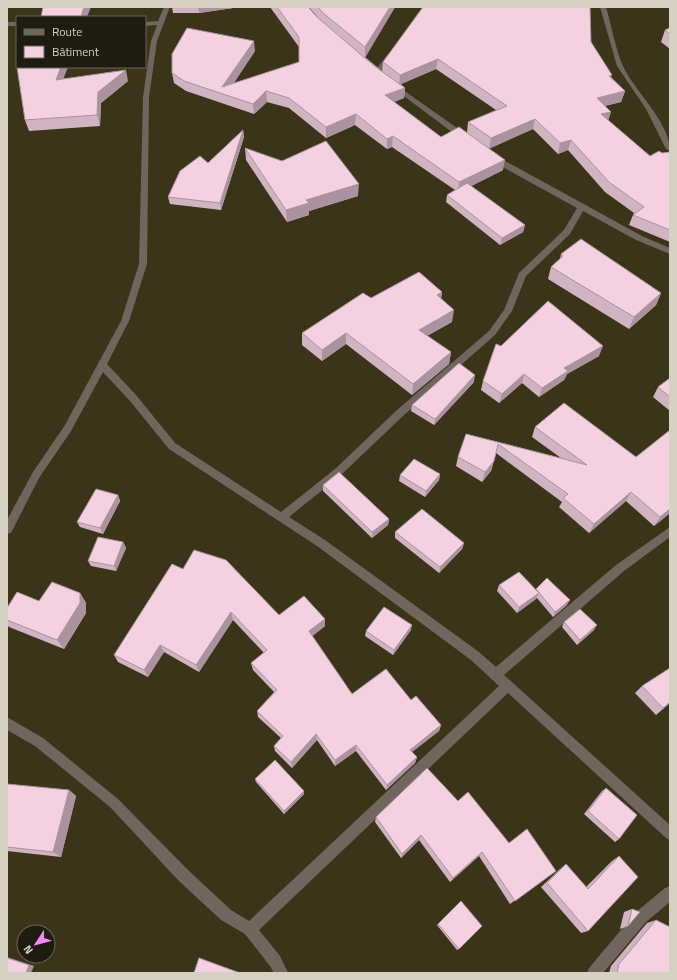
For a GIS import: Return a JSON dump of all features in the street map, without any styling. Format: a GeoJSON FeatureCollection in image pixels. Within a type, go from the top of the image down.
{"type":"FeatureCollection","features":[{"type":"Feature","properties":{"kind":"street"},"geometry":{"type":"LineString","coordinates":[[7,530],[36,475],[68,428],[125,321],[143,264],[146,97],[154,41],[167,7]]}},
{"type":"Feature","properties":{"kind":"street"},"geometry":{"type":"LineString","coordinates":[[603,7],[620,66],[649,109],[670,149]]}},
{"type":"Feature","properties":{"kind":"street"},"geometry":{"type":"LineString","coordinates":[[146,24],[161,23]]}},
{"type":"Feature","properties":{"kind":"street"},"geometry":{"type":"LineString","coordinates":[[396,48],[379,75],[474,144]]}},
{"type":"Feature","properties":{"kind":"street"},"geometry":{"type":"LineString","coordinates":[[486,153],[505,166],[639,238],[670,251]]}},
{"type":"Feature","properties":{"kind":"street"},"geometry":{"type":"LineString","coordinates":[[282,517],[338,472],[406,408],[492,333],[508,311],[522,275],[567,232],[582,207]]}},
{"type":"Feature","properties":{"kind":"street"},"geometry":{"type":"LineString","coordinates":[[102,365],[133,398],[172,446],[321,543],[475,656],[670,834]]}},
{"type":"Feature","properties":{"kind":"street"},"geometry":{"type":"LineString","coordinates":[[495,675],[620,568],[670,531]]}},
{"type":"Feature","properties":{"kind":"street"},"geometry":{"type":"LineString","coordinates":[[250,929],[507,686]]}},
{"type":"Feature","properties":{"kind":"street"},"geometry":{"type":"LineString","coordinates":[[7,723],[39,742],[114,803],[184,875],[226,915],[250,929],[275,962],[281,973]]}},
{"type":"Feature","properties":{"kind":"street"},"geometry":{"type":"LineString","coordinates":[[594,973],[641,917],[670,893]]}},
{"type":"Feature","properties":{"kind":"building"},"geometry":{"type":"Polygon","coordinates":[[[43,7],[84,7],[81,16],[41,16],[43,7]]]}},
{"type":"Feature","properties":{"kind":"building"},"geometry":{"type":"Polygon","coordinates":[[[277,7],[308,7],[317,17],[373,65],[405,88],[385,95],[441,137],[459,127],[505,160],[459,182],[393,136],[387,139],[356,114],[326,127],[289,98],[266,91],[253,104],[184,81],[172,73],[172,54],[187,28],[254,41],[222,87],[299,62],[299,37],[277,7]]]}},
{"type":"Feature","properties":{"kind":"building"},"geometry":{"type":"Polygon","coordinates":[[[318,7],[390,7],[365,47],[323,13],[318,7]]]}},
{"type":"Feature","properties":{"kind":"building"},"geometry":{"type":"Polygon","coordinates":[[[423,7],[590,7],[591,42],[612,75],[609,76],[625,91],[597,98],[611,112],[601,114],[650,156],[659,151],[662,153],[670,152],[670,230],[633,215],[644,207],[609,182],[571,140],[560,143],[535,119],[491,138],[468,122],[507,106],[438,59],[400,75],[383,62],[423,7]]]}},
{"type":"Feature","properties":{"kind":"building"},"geometry":{"type":"Polygon","coordinates":[[[670,28],[670,34],[665,30],[670,28]]]}},
{"type":"Feature","properties":{"kind":"building"},"geometry":{"type":"Polygon","coordinates":[[[17,68],[61,68],[56,80],[126,70],[98,92],[97,115],[25,120],[17,68]]]}},
{"type":"Feature","properties":{"kind":"building"},"geometry":{"type":"Polygon","coordinates":[[[243,130],[220,203],[168,197],[180,171],[200,156],[208,163],[243,130]]]}},
{"type":"Feature","properties":{"kind":"building"},"geometry":{"type":"Polygon","coordinates":[[[326,141],[359,184],[306,200],[309,203],[286,210],[245,148],[282,161],[326,141]]]}},
{"type":"Feature","properties":{"kind":"building"},"geometry":{"type":"Polygon","coordinates":[[[467,183],[525,225],[502,238],[447,195],[467,183]]]}},
{"type":"Feature","properties":{"kind":"building"},"geometry":{"type":"Polygon","coordinates":[[[581,239],[661,293],[634,317],[551,267],[563,256],[561,254],[581,239]]]}},
{"type":"Feature","properties":{"kind":"building"},"geometry":{"type":"Polygon","coordinates":[[[419,272],[442,292],[437,295],[454,310],[419,330],[451,352],[413,384],[346,333],[322,350],[302,333],[363,293],[371,298],[419,272]]]}},
{"type":"Feature","properties":{"kind":"building"},"geometry":{"type":"Polygon","coordinates":[[[548,301],[603,346],[564,368],[568,371],[542,388],[524,374],[502,394],[483,381],[496,344],[501,346],[548,301]]]}},
{"type":"Feature","properties":{"kind":"building"},"geometry":{"type":"Polygon","coordinates":[[[459,363],[475,375],[435,419],[412,405],[459,363]]]}},
{"type":"Feature","properties":{"kind":"building"},"geometry":{"type":"Polygon","coordinates":[[[670,378],[670,397],[658,387],[670,378]]]}},
{"type":"Feature","properties":{"kind":"building"},"geometry":{"type":"Polygon","coordinates":[[[564,403],[636,457],[670,430],[670,509],[660,517],[631,492],[594,524],[563,498],[568,494],[498,444],[494,461],[485,472],[458,457],[466,434],[587,465],[535,427],[564,403]]]}},
{"type":"Feature","properties":{"kind":"building"},"geometry":{"type":"Polygon","coordinates":[[[414,459],[440,474],[426,491],[400,475],[414,459]]]}},
{"type":"Feature","properties":{"kind":"building"},"geometry":{"type":"Polygon","coordinates":[[[339,472],[389,519],[372,532],[323,485],[339,472]]]}},
{"type":"Feature","properties":{"kind":"building"},"geometry":{"type":"Polygon","coordinates":[[[96,489],[118,495],[100,528],[77,522],[96,489]]]}},
{"type":"Feature","properties":{"kind":"building"},"geometry":{"type":"Polygon","coordinates":[[[422,509],[464,543],[440,567],[395,532],[422,509]]]}},
{"type":"Feature","properties":{"kind":"building"},"geometry":{"type":"Polygon","coordinates":[[[98,537],[123,542],[114,566],[88,561],[98,537]]]}},
{"type":"Feature","properties":{"kind":"building"},"geometry":{"type":"Polygon","coordinates":[[[194,550],[226,560],[279,615],[304,596],[325,619],[309,631],[352,694],[386,669],[411,700],[416,696],[441,725],[410,750],[417,757],[387,785],[356,745],[335,760],[316,734],[291,762],[274,746],[283,736],[257,711],[277,690],[251,663],[267,650],[231,612],[196,665],[160,645],[144,670],[114,655],[172,564],[183,569],[194,550]]]}},
{"type":"Feature","properties":{"kind":"building"},"geometry":{"type":"Polygon","coordinates":[[[519,572],[539,593],[519,607],[499,585],[519,572]]]}},
{"type":"Feature","properties":{"kind":"building"},"geometry":{"type":"Polygon","coordinates":[[[547,578],[570,600],[555,612],[536,589],[547,578]]]}},
{"type":"Feature","properties":{"kind":"building"},"geometry":{"type":"Polygon","coordinates":[[[52,582],[80,593],[80,603],[57,640],[7,620],[7,608],[17,592],[39,601],[52,582]]]}},
{"type":"Feature","properties":{"kind":"building"},"geometry":{"type":"Polygon","coordinates":[[[384,607],[412,625],[394,650],[366,631],[384,607]]]}},
{"type":"Feature","properties":{"kind":"building"},"geometry":{"type":"Polygon","coordinates":[[[580,609],[597,625],[580,640],[564,622],[580,609]]]}},
{"type":"Feature","properties":{"kind":"building"},"geometry":{"type":"Polygon","coordinates":[[[670,668],[670,702],[663,708],[642,686],[670,668]]]}},
{"type":"Feature","properties":{"kind":"building"},"geometry":{"type":"Polygon","coordinates":[[[275,760],[304,791],[284,811],[255,779],[275,760]]]}},
{"type":"Feature","properties":{"kind":"building"},"geometry":{"type":"Polygon","coordinates":[[[427,768],[458,801],[468,792],[509,843],[527,829],[556,871],[515,901],[482,852],[453,878],[421,835],[402,854],[376,817],[427,768]]]}},
{"type":"Feature","properties":{"kind":"building"},"geometry":{"type":"Polygon","coordinates":[[[7,784],[69,790],[53,852],[7,847],[7,784]]]}},
{"type":"Feature","properties":{"kind":"building"},"geometry":{"type":"Polygon","coordinates":[[[606,788],[637,815],[619,839],[588,811],[606,788]]]}},
{"type":"Feature","properties":{"kind":"building"},"geometry":{"type":"Polygon","coordinates":[[[619,856],[638,877],[588,931],[547,883],[566,864],[588,889],[619,856]]]}},
{"type":"Feature","properties":{"kind":"building"},"geometry":{"type":"Polygon","coordinates":[[[461,901],[482,926],[459,949],[438,924],[461,901]]]}},
{"type":"Feature","properties":{"kind":"building"},"geometry":{"type":"Polygon","coordinates":[[[632,909],[640,912],[628,926],[632,909]]]}},
{"type":"Feature","properties":{"kind":"building"},"geometry":{"type":"Polygon","coordinates":[[[656,920],[670,927],[669,973],[617,973],[619,964],[656,920]]]}},
{"type":"Feature","properties":{"kind":"building"},"geometry":{"type":"Polygon","coordinates":[[[7,958],[16,961],[16,964],[29,965],[26,973],[7,973],[7,958]]]}},
{"type":"Feature","properties":{"kind":"building"},"geometry":{"type":"Polygon","coordinates":[[[199,958],[240,973],[194,973],[199,958]]]}}]}
